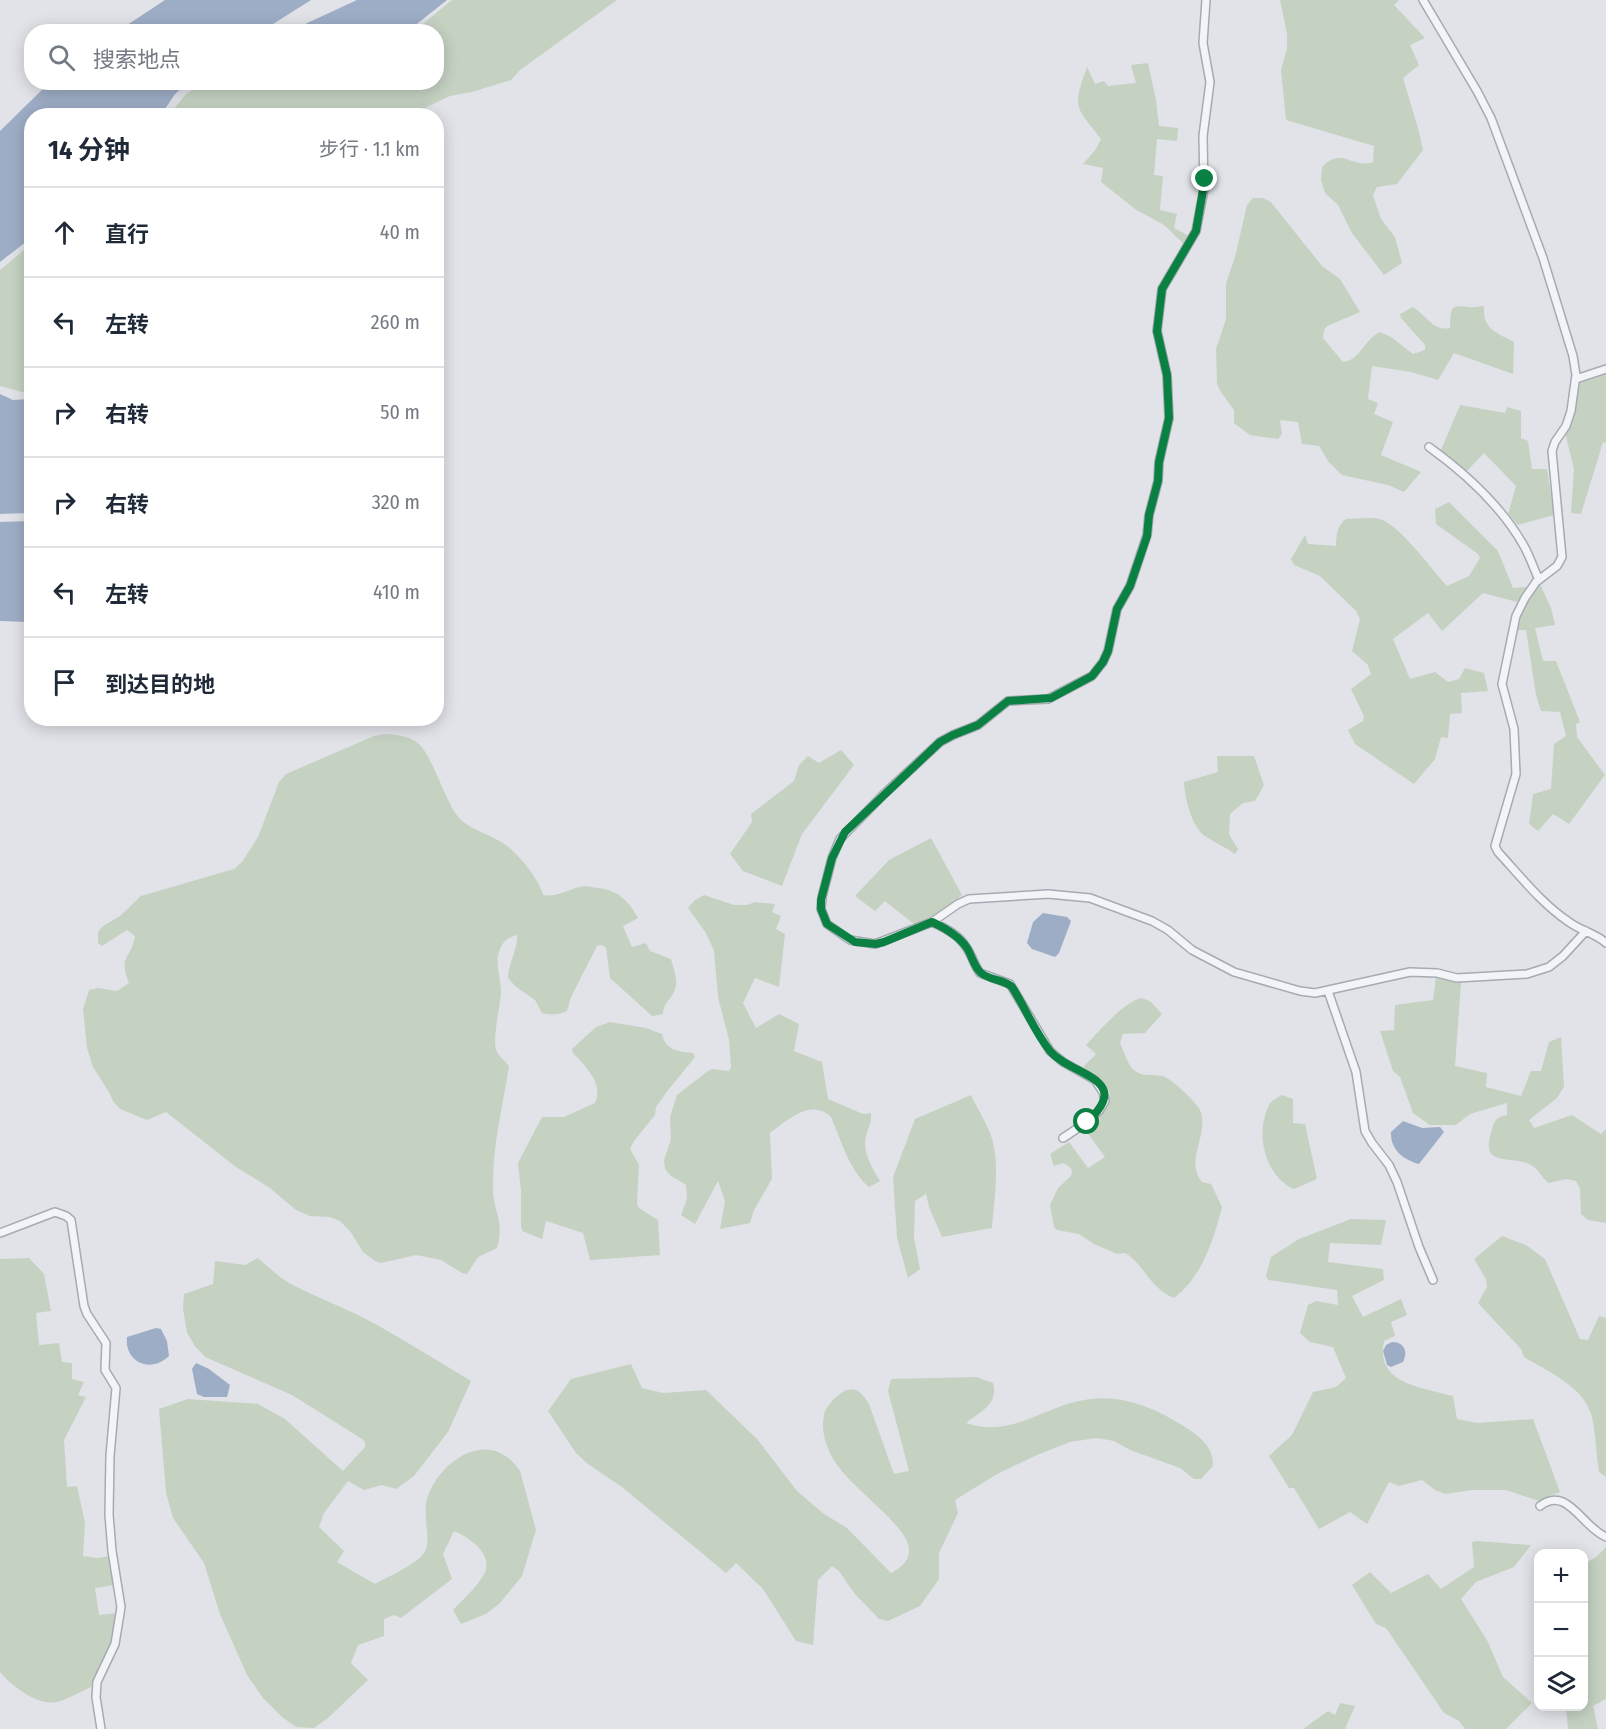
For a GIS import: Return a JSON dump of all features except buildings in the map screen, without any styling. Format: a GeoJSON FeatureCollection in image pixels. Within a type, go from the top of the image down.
{"type":"FeatureCollection","features":[{"type":"Feature","properties":{"kind":"street"},"geometry":{"type":"LineString","coordinates":[[1206,0],[1203,43],[1210,82],[1203,136],[1204,189],[1196,231],[1162,289],[1157,331],[1167,375],[1169,418],[1147,536],[1130,586],[1117,609],[1108,651],[1092,676],[1048,699],[1008,701],[978,725],[940,742],[845,832],[832,858],[822,897],[821,909],[827,924],[850,940],[876,944],[932,922],[969,899],[1048,894],[1090,898],[1152,921],[1168,930],[1192,950],[1234,972],[1300,991],[1315,993],[1410,972],[1437,973],[1457,978],[1527,974],[1549,967],[1563,956],[1586,931]]}},
{"type":"Feature","properties":{"kind":"street"},"geometry":{"type":"LineString","coordinates":[[1423,0],[1491,118],[1543,258],[1573,356],[1576,380],[1566,426],[1552,451],[1562,557],[1557,566],[1539,580],[1525,598],[1516,616],[1502,681],[1514,729],[1516,774],[1495,846],[1551,909],[1570,924],[1598,936],[1606,943]]}},
{"type":"Feature","properties":{"kind":"street"},"geometry":{"type":"LineString","coordinates":[[1576,380],[1606,369]]}},
{"type":"Feature","properties":{"kind":"street"},"geometry":{"type":"LineString","coordinates":[[1429,447],[1464,475],[1502,514],[1526,548],[1539,580]]}},
{"type":"Feature","properties":{"kind":"street"},"geometry":{"type":"LineString","coordinates":[[932,922],[960,940],[980,973],[1010,984],[1050,1051],[1095,1080],[1103,1092],[1104,1101],[1099,1111],[1063,1138]]}},
{"type":"Feature","properties":{"kind":"street"},"geometry":{"type":"LineString","coordinates":[[1328,991],[1356,1072],[1365,1131],[1389,1165],[1397,1182],[1433,1280]]}},
{"type":"Feature","properties":{"kind":"street"},"geometry":{"type":"LineString","coordinates":[[0,1233],[55,1212],[71,1220],[84,1306],[106,1343],[105,1370],[116,1388],[110,1456],[110,1515],[112,1551],[121,1607],[115,1644],[99,1676],[96,1689],[101,1729]]}},
{"type":"Feature","properties":{"kind":"street"},"geometry":{"type":"LineString","coordinates":[[1540,1506],[1551,1499],[1562,1500],[1595,1531],[1606,1537]]}},
{"type":"Feature","properties":{"kind":"green space"},"geometry":{"type":"Polygon","coordinates":[[[452,0],[617,0],[520,70],[511,80],[450,96],[425,108],[175,108],[192,90],[444,90],[444,24],[423,24],[452,0]]]}},
{"type":"Feature","properties":{"kind":"green space"},"geometry":{"type":"Polygon","coordinates":[[[1280,0],[1399,0],[1394,5],[1425,38],[1410,45],[1419,65],[1403,78],[1423,150],[1397,184],[1377,187],[1373,195],[1381,219],[1395,237],[1402,263],[1384,275],[1352,233],[1338,205],[1325,193],[1321,180],[1322,167],[1335,158],[1359,163],[1373,162],[1374,146],[1286,120],[1281,70],[1287,48],[1287,34],[1280,0]]]}},
{"type":"Feature","properties":{"kind":"green space"},"geometry":{"type":"Polygon","coordinates":[[[1148,63],[1159,126],[1178,128],[1177,141],[1157,139],[1154,175],[1163,176],[1160,210],[1177,214],[1174,228],[1189,236],[1185,245],[1164,225],[1135,209],[1101,182],[1103,168],[1083,164],[1101,139],[1079,106],[1079,91],[1087,67],[1095,84],[1104,81],[1108,86],[1136,83],[1131,65],[1148,63]]]}},
{"type":"Feature","properties":{"kind":"green space"},"geometry":{"type":"Polygon","coordinates":[[[1253,198],[1270,201],[1322,266],[1340,279],[1360,312],[1327,326],[1324,330],[1323,338],[1343,362],[1349,361],[1358,354],[1380,332],[1391,337],[1413,354],[1425,350],[1425,345],[1401,318],[1400,314],[1413,307],[1439,328],[1444,329],[1450,328],[1451,313],[1454,308],[1484,306],[1485,320],[1488,325],[1514,342],[1513,374],[1454,353],[1438,380],[1411,372],[1372,366],[1368,399],[1378,403],[1374,414],[1393,422],[1381,455],[1421,472],[1404,492],[1388,485],[1342,475],[1328,461],[1319,446],[1302,444],[1298,422],[1280,420],[1282,434],[1278,439],[1250,435],[1234,423],[1234,410],[1217,384],[1216,349],[1226,319],[1226,283],[1235,257],[1247,205],[1253,198]]]}},
{"type":"Feature","properties":{"kind":"green space"},"geometry":{"type":"Polygon","coordinates":[[[24,250],[24,392],[0,386],[0,270],[24,250]]]}},
{"type":"Feature","properties":{"kind":"green space"},"geometry":{"type":"Polygon","coordinates":[[[1606,373],[1606,443],[1603,442],[1581,514],[1571,513],[1574,469],[1565,433],[1574,414],[1580,383],[1606,373]]]}},
{"type":"Feature","properties":{"kind":"green space"},"geometry":{"type":"Polygon","coordinates":[[[1460,405],[1505,413],[1507,407],[1521,411],[1521,438],[1528,441],[1532,469],[1547,469],[1554,515],[1518,525],[1508,514],[1516,486],[1484,453],[1466,472],[1441,450],[1460,405]]]}},
{"type":"Feature","properties":{"kind":"green space"},"geometry":{"type":"Polygon","coordinates":[[[1449,502],[1498,551],[1513,588],[1527,587],[1517,602],[1483,593],[1442,631],[1428,613],[1393,639],[1410,679],[1435,672],[1448,682],[1459,679],[1465,668],[1484,673],[1488,691],[1461,693],[1462,713],[1450,714],[1448,738],[1441,737],[1435,759],[1414,784],[1355,744],[1348,730],[1363,721],[1364,716],[1351,689],[1371,674],[1368,665],[1352,651],[1360,619],[1356,611],[1320,576],[1294,565],[1291,559],[1305,535],[1308,544],[1336,546],[1339,528],[1346,519],[1380,519],[1397,529],[1406,538],[1447,586],[1469,576],[1480,558],[1478,554],[1436,524],[1435,509],[1449,502]]]}},
{"type":"Feature","properties":{"kind":"green space"},"geometry":{"type":"Polygon","coordinates":[[[1540,584],[1551,608],[1555,625],[1535,628],[1543,661],[1556,661],[1580,722],[1576,724],[1577,737],[1605,775],[1569,824],[1553,814],[1538,831],[1529,824],[1533,794],[1551,789],[1554,744],[1566,736],[1560,712],[1541,711],[1536,695],[1526,630],[1518,630],[1528,599],[1540,584]]]}},
{"type":"Feature","properties":{"kind":"green space"},"geometry":{"type":"Polygon","coordinates":[[[384,734],[408,738],[421,746],[433,765],[449,802],[461,820],[507,846],[532,874],[543,895],[557,894],[586,886],[605,889],[622,897],[638,918],[623,926],[632,947],[646,943],[650,951],[671,959],[676,976],[675,988],[665,1005],[663,1014],[652,1016],[610,978],[606,948],[602,945],[597,946],[571,997],[567,1011],[545,1014],[542,1013],[535,1000],[508,978],[517,935],[509,938],[503,944],[498,954],[501,991],[495,1047],[509,1066],[493,1173],[494,1197],[500,1230],[497,1248],[478,1257],[467,1274],[441,1260],[416,1255],[381,1263],[375,1261],[363,1252],[350,1231],[340,1221],[330,1217],[310,1216],[296,1210],[270,1188],[236,1167],[166,1112],[147,1120],[120,1109],[93,1067],[87,1048],[83,1009],[89,990],[98,988],[117,991],[129,983],[125,962],[135,936],[127,930],[102,946],[98,943],[98,932],[103,926],[120,916],[141,896],[234,869],[242,862],[258,837],[279,782],[286,774],[374,736],[384,734]]]}},
{"type":"Feature","properties":{"kind":"green space"},"geometry":{"type":"Polygon","coordinates":[[[841,750],[854,765],[802,834],[782,886],[743,871],[730,854],[752,822],[751,814],[794,781],[799,765],[808,756],[819,763],[841,750]]]}},
{"type":"Feature","properties":{"kind":"green space"},"geometry":{"type":"Polygon","coordinates":[[[1217,756],[1254,756],[1264,785],[1255,801],[1243,803],[1230,814],[1229,834],[1238,849],[1235,854],[1200,831],[1192,819],[1186,796],[1184,782],[1218,772],[1217,756]]]}},
{"type":"Feature","properties":{"kind":"green space"},"geometry":{"type":"Polygon","coordinates":[[[931,838],[962,895],[942,911],[915,925],[885,901],[875,911],[855,896],[889,860],[931,838]]]}},
{"type":"Feature","properties":{"kind":"green space"},"geometry":{"type":"Polygon","coordinates":[[[704,895],[734,905],[747,905],[755,902],[775,904],[772,912],[781,916],[776,929],[785,934],[779,987],[755,978],[743,1003],[756,1028],[779,1014],[799,1024],[794,1051],[822,1062],[828,1099],[863,1114],[871,1113],[865,1148],[868,1160],[880,1181],[869,1187],[851,1163],[831,1117],[823,1112],[808,1110],[792,1117],[770,1133],[772,1179],[754,1210],[750,1223],[720,1229],[725,1201],[718,1181],[695,1224],[681,1215],[687,1199],[686,1185],[671,1176],[665,1169],[664,1160],[671,1139],[670,1117],[677,1095],[708,1071],[712,1069],[729,1071],[731,1067],[729,1040],[718,997],[714,951],[706,933],[688,908],[704,895]]]}},
{"type":"Feature","properties":{"kind":"green space"},"geometry":{"type":"Polygon","coordinates":[[[1436,977],[1461,983],[1455,1066],[1487,1073],[1486,1087],[1521,1096],[1531,1071],[1541,1071],[1549,1042],[1561,1037],[1564,1087],[1557,1098],[1529,1120],[1534,1128],[1572,1115],[1601,1134],[1606,1129],[1606,1223],[1588,1220],[1581,1214],[1580,1189],[1576,1181],[1566,1179],[1549,1183],[1529,1164],[1492,1155],[1489,1150],[1489,1141],[1492,1129],[1497,1119],[1507,1115],[1507,1103],[1470,1114],[1456,1125],[1430,1125],[1413,1113],[1400,1077],[1393,1071],[1380,1031],[1394,1030],[1395,1005],[1433,1000],[1436,977]]]}},
{"type":"Feature","properties":{"kind":"green space"},"geometry":{"type":"Polygon","coordinates":[[[1141,998],[1150,1001],[1162,1014],[1145,1033],[1123,1034],[1120,1043],[1128,1062],[1135,1071],[1141,1074],[1166,1077],[1194,1101],[1200,1110],[1202,1128],[1196,1156],[1197,1174],[1202,1182],[1211,1184],[1222,1207],[1206,1257],[1192,1279],[1174,1298],[1160,1290],[1125,1253],[1117,1254],[1094,1244],[1079,1234],[1057,1230],[1054,1227],[1050,1205],[1058,1188],[1071,1176],[1072,1171],[1063,1163],[1054,1166],[1050,1154],[1069,1142],[1088,1168],[1105,1157],[1086,1131],[1098,1123],[1110,1094],[1106,1086],[1083,1067],[1096,1054],[1086,1045],[1119,1011],[1141,998]]]}},
{"type":"Feature","properties":{"kind":"green space"},"geometry":{"type":"Polygon","coordinates":[[[610,1022],[646,1028],[662,1034],[669,1047],[693,1053],[695,1057],[656,1107],[655,1115],[630,1149],[639,1165],[637,1204],[639,1208],[658,1220],[660,1255],[590,1260],[583,1233],[546,1221],[542,1239],[522,1231],[518,1163],[542,1117],[564,1117],[595,1103],[597,1089],[595,1082],[572,1049],[596,1027],[610,1022]]]}},
{"type":"Feature","properties":{"kind":"green space"},"geometry":{"type":"Polygon","coordinates":[[[971,1095],[990,1133],[995,1156],[996,1181],[992,1228],[942,1237],[926,1194],[915,1201],[914,1238],[920,1269],[908,1278],[897,1238],[893,1177],[915,1119],[971,1095]]]}},
{"type":"Feature","properties":{"kind":"green space"},"geometry":{"type":"Polygon","coordinates":[[[1282,1095],[1293,1099],[1293,1123],[1305,1124],[1317,1179],[1294,1189],[1285,1184],[1271,1168],[1262,1136],[1266,1111],[1270,1103],[1282,1095]]]}},
{"type":"Feature","properties":{"kind":"green space"},"geometry":{"type":"Polygon","coordinates":[[[1351,1219],[1386,1220],[1381,1245],[1330,1243],[1328,1262],[1383,1269],[1384,1280],[1352,1296],[1363,1317],[1401,1299],[1407,1315],[1391,1322],[1395,1336],[1384,1341],[1383,1355],[1387,1366],[1394,1375],[1415,1386],[1453,1396],[1457,1419],[1477,1423],[1533,1419],[1560,1492],[1545,1498],[1542,1502],[1506,1490],[1472,1490],[1445,1494],[1422,1480],[1399,1486],[1389,1482],[1367,1524],[1350,1512],[1319,1529],[1294,1488],[1289,1488],[1269,1456],[1292,1435],[1313,1392],[1336,1387],[1346,1378],[1333,1347],[1310,1342],[1300,1333],[1308,1305],[1316,1301],[1338,1305],[1337,1290],[1268,1280],[1266,1276],[1271,1257],[1299,1239],[1351,1219]]]}},
{"type":"Feature","properties":{"kind":"green space"},"geometry":{"type":"Polygon","coordinates":[[[1502,1236],[1526,1245],[1545,1259],[1580,1339],[1588,1340],[1599,1316],[1606,1318],[1606,1477],[1599,1472],[1592,1417],[1582,1397],[1554,1374],[1524,1357],[1521,1349],[1478,1303],[1487,1287],[1486,1279],[1474,1259],[1502,1236]]]}},
{"type":"Feature","properties":{"kind":"green space"},"geometry":{"type":"Polygon","coordinates":[[[29,1258],[44,1274],[51,1311],[36,1313],[39,1345],[59,1343],[62,1362],[72,1363],[72,1379],[84,1382],[78,1395],[86,1397],[64,1440],[67,1487],[77,1486],[85,1523],[83,1556],[98,1558],[110,1556],[114,1585],[95,1588],[99,1615],[117,1613],[113,1641],[91,1687],[57,1702],[33,1698],[11,1683],[0,1672],[0,1259],[29,1258]]]}},
{"type":"Feature","properties":{"kind":"green space"},"geometry":{"type":"Polygon","coordinates":[[[258,1258],[287,1282],[368,1320],[471,1381],[448,1432],[414,1476],[396,1489],[382,1485],[364,1490],[348,1481],[324,1513],[319,1527],[344,1551],[337,1562],[375,1584],[417,1560],[427,1546],[426,1503],[435,1482],[456,1460],[468,1453],[482,1450],[495,1451],[508,1458],[520,1471],[536,1530],[522,1576],[500,1603],[486,1614],[461,1624],[453,1610],[481,1579],[486,1569],[486,1562],[485,1556],[477,1546],[454,1531],[443,1554],[452,1579],[401,1618],[394,1615],[384,1619],[384,1636],[358,1645],[351,1663],[368,1680],[328,1718],[314,1728],[296,1727],[282,1717],[263,1698],[247,1675],[220,1614],[204,1563],[173,1518],[166,1493],[159,1409],[188,1399],[258,1404],[285,1419],[343,1471],[365,1447],[362,1439],[292,1395],[205,1357],[187,1333],[183,1309],[184,1294],[213,1284],[215,1261],[245,1265],[258,1258]]]}},
{"type":"Feature","properties":{"kind":"green space"},"geometry":{"type":"Polygon","coordinates":[[[631,1364],[642,1388],[663,1393],[706,1390],[757,1439],[797,1491],[824,1514],[847,1528],[891,1573],[908,1557],[909,1549],[906,1539],[887,1516],[838,1467],[824,1436],[823,1420],[826,1409],[838,1395],[848,1390],[857,1390],[869,1404],[894,1474],[909,1471],[888,1391],[891,1379],[976,1377],[993,1383],[991,1402],[966,1423],[983,1427],[1014,1424],[1058,1407],[1090,1399],[1128,1401],[1163,1414],[1196,1434],[1209,1448],[1213,1466],[1201,1479],[1194,1479],[1180,1468],[1130,1450],[1114,1441],[1097,1438],[1070,1442],[1037,1455],[997,1474],[955,1500],[958,1513],[939,1553],[939,1579],[920,1606],[888,1621],[879,1619],[854,1593],[839,1571],[832,1566],[818,1580],[813,1645],[796,1641],[763,1589],[736,1563],[726,1573],[622,1487],[588,1464],[576,1453],[548,1411],[571,1379],[631,1364]]]}},
{"type":"Feature","properties":{"kind":"green space"},"geometry":{"type":"Polygon","coordinates":[[[1472,1542],[1531,1545],[1514,1567],[1476,1582],[1461,1599],[1488,1642],[1503,1677],[1532,1703],[1506,1729],[1465,1729],[1459,1721],[1444,1713],[1386,1628],[1376,1624],[1352,1585],[1370,1572],[1391,1593],[1428,1574],[1441,1589],[1474,1567],[1472,1542]]]}},
{"type":"Feature","properties":{"kind":"green space"},"geometry":{"type":"Polygon","coordinates":[[[1606,1547],[1606,1699],[1593,1706],[1598,1729],[1568,1729],[1566,1711],[1588,1711],[1588,1562],[1606,1547]]]}},
{"type":"Feature","properties":{"kind":"green space"},"geometry":{"type":"Polygon","coordinates":[[[1340,1703],[1355,1706],[1345,1729],[1303,1729],[1328,1711],[1335,1715],[1340,1703]]]}},
{"type":"Feature","properties":{"kind":"water"},"geometry":{"type":"Polygon","coordinates":[[[165,0],[311,0],[273,24],[129,24],[165,0]]]}},
{"type":"Feature","properties":{"kind":"water"},"geometry":{"type":"Polygon","coordinates":[[[357,0],[447,0],[417,24],[305,24],[357,0]]]}},
{"type":"Feature","properties":{"kind":"water"},"geometry":{"type":"Polygon","coordinates":[[[42,90],[180,90],[166,108],[24,108],[24,243],[0,262],[0,131],[42,90]]]}},
{"type":"Feature","properties":{"kind":"water"},"geometry":{"type":"Polygon","coordinates":[[[0,394],[13,400],[24,399],[24,513],[0,514],[0,394]]]}},
{"type":"Feature","properties":{"kind":"water"},"geometry":{"type":"Polygon","coordinates":[[[24,521],[24,622],[0,621],[0,522],[24,521]]]}},
{"type":"Feature","properties":{"kind":"water"},"geometry":{"type":"Polygon","coordinates":[[[1043,913],[1067,917],[1071,921],[1059,953],[1055,957],[1032,949],[1027,943],[1033,922],[1043,913]]]}},
{"type":"Feature","properties":{"kind":"water"},"geometry":{"type":"Polygon","coordinates":[[[1403,1121],[1422,1128],[1440,1127],[1444,1132],[1419,1164],[1403,1157],[1393,1144],[1391,1132],[1403,1121]]]}},
{"type":"Feature","properties":{"kind":"water"},"geometry":{"type":"Polygon","coordinates":[[[156,1328],[161,1329],[167,1341],[169,1356],[154,1364],[140,1363],[130,1353],[127,1337],[156,1328]]]}},
{"type":"Feature","properties":{"kind":"water"},"geometry":{"type":"Polygon","coordinates":[[[1392,1342],[1403,1346],[1405,1355],[1403,1362],[1391,1367],[1387,1365],[1383,1351],[1386,1345],[1392,1342]]]}},
{"type":"Feature","properties":{"kind":"water"},"geometry":{"type":"Polygon","coordinates":[[[196,1363],[209,1369],[230,1385],[227,1397],[204,1397],[197,1394],[192,1369],[196,1363]]]}},
{"type":"Feature","properties":{"kind":"route"},"geometry":{"type":"LineString","coordinates":[[1087,1122],[1099,1111],[1105,1098],[1097,1082],[1050,1051],[1010,984],[980,973],[966,947],[952,933],[932,922],[884,942],[876,944],[855,942],[827,924],[821,909],[821,900],[832,858],[845,832],[940,742],[978,725],[1005,702],[1051,698],[1092,676],[1103,662],[1108,651],[1117,609],[1130,586],[1145,544],[1169,418],[1167,375],[1157,331],[1162,289],[1196,231],[1205,179]]}}]}
